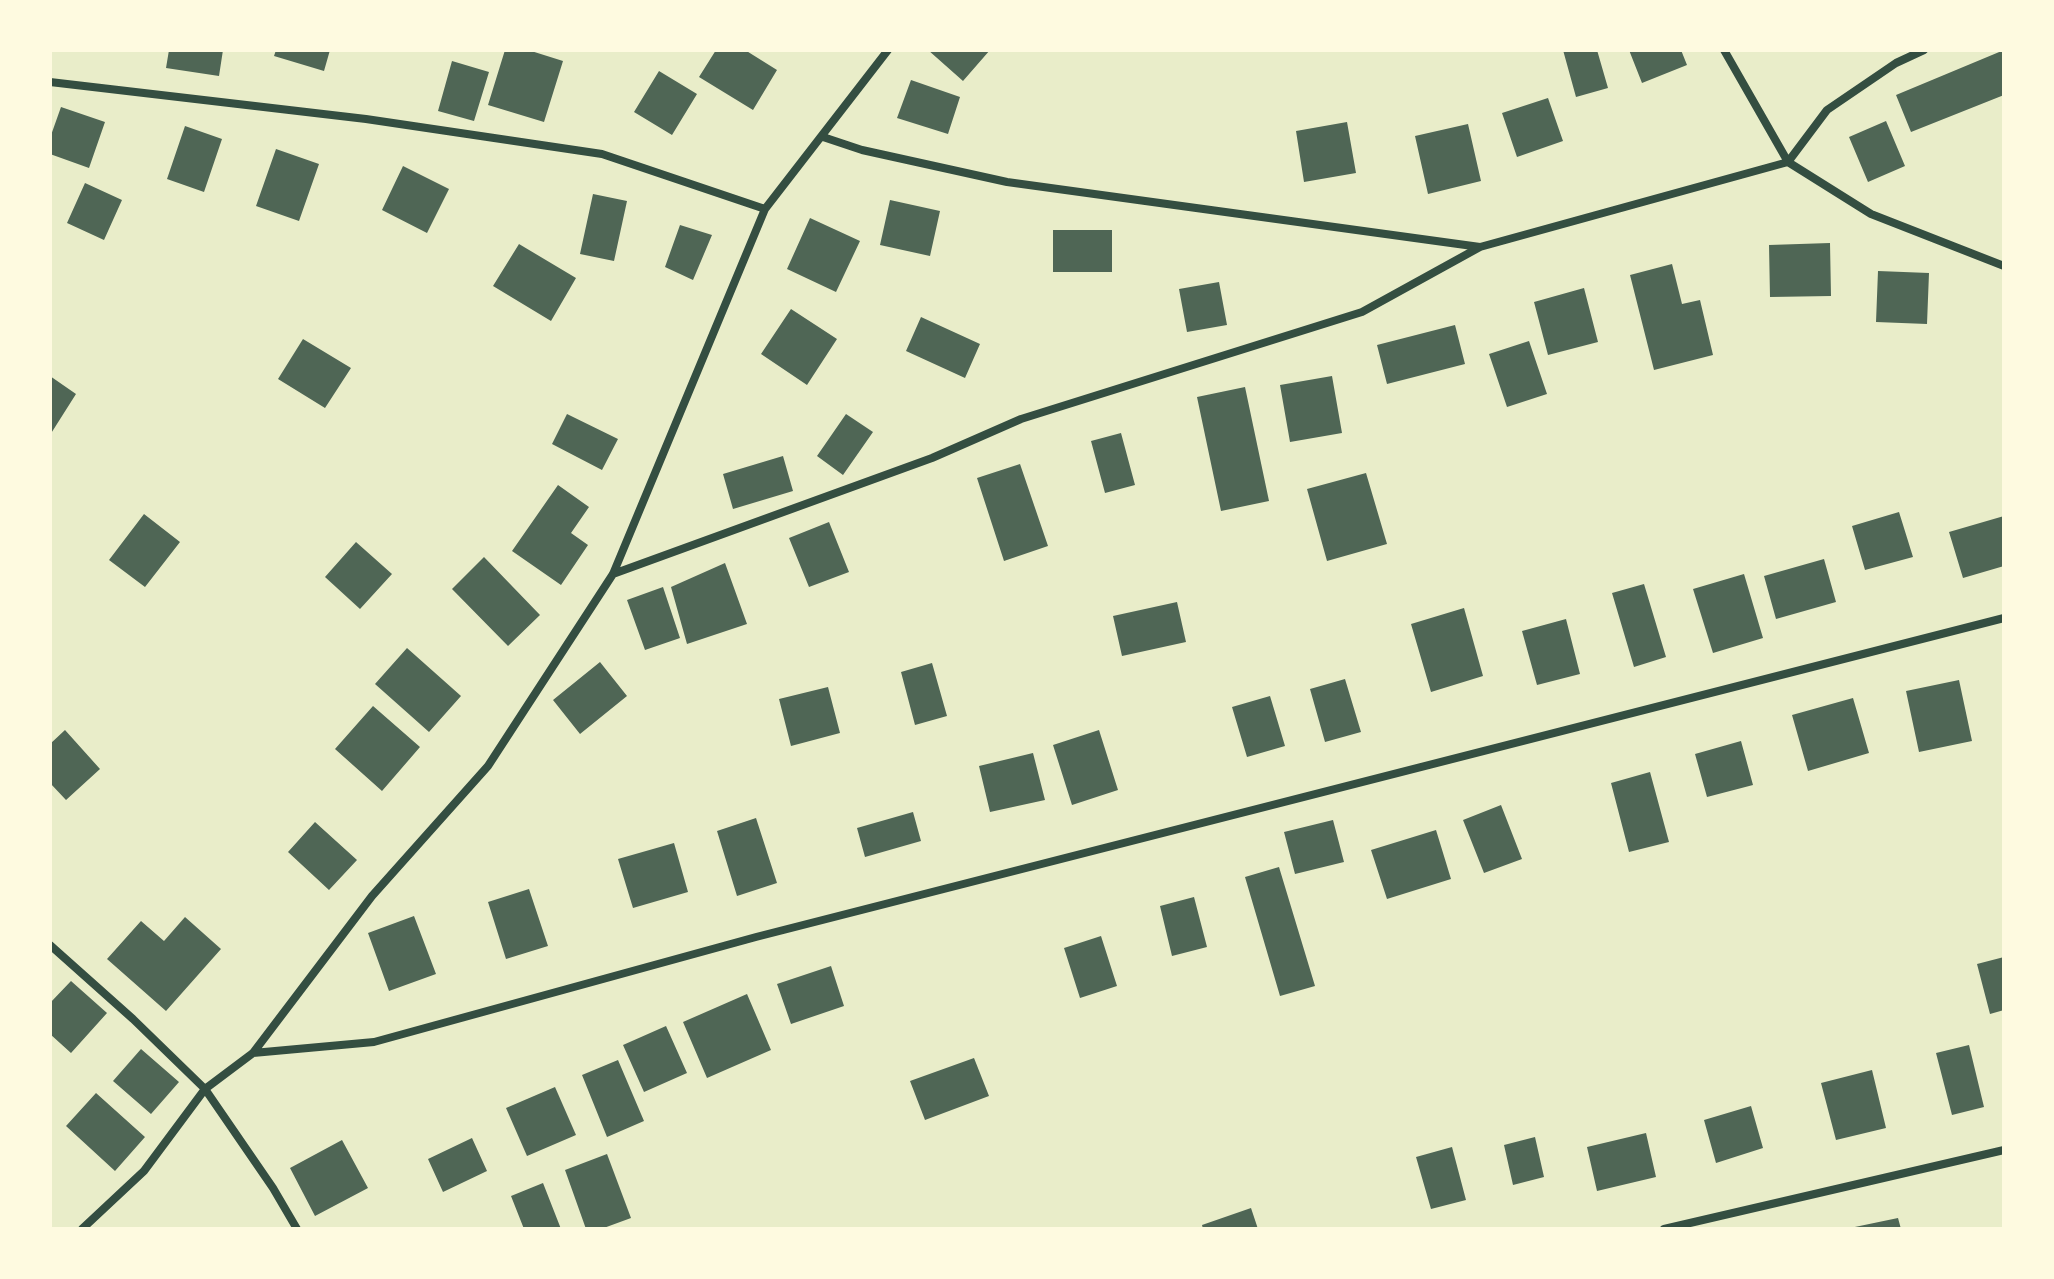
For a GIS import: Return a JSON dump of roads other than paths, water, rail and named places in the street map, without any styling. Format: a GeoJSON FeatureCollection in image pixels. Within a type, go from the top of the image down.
{"type":"FeatureCollection","features":[{"type":"Feature","properties":{"kind":"street"},"geometry":{"type":"LineString","coordinates":[[82,1229],[144,1171],[205,1089],[253,1053],[372,896],[488,766],[613,574],[765,209],[888,50]]}},
{"type":"Feature","properties":{"kind":"street"},"geometry":{"type":"LineString","coordinates":[[1724,50],[1788,162],[1871,214],[2004,266]]}},
{"type":"Feature","properties":{"kind":"street"},"geometry":{"type":"LineString","coordinates":[[613,574],[932,458],[1021,419],[1362,312],[1480,247],[1788,162],[1827,110],[1896,63],[1924,50]]}},
{"type":"Feature","properties":{"kind":"street"},"geometry":{"type":"LineString","coordinates":[[50,82],[366,119],[602,154],[765,209]]}},
{"type":"Feature","properties":{"kind":"street"},"geometry":{"type":"LineString","coordinates":[[823,137],[862,150],[1007,182],[1480,247]]}},
{"type":"Feature","properties":{"kind":"street"},"geometry":{"type":"LineString","coordinates":[[253,1053],[374,1042],[756,937],[2004,618]]}},
{"type":"Feature","properties":{"kind":"street"},"geometry":{"type":"LineString","coordinates":[[50,945],[205,1089],[273,1188],[297,1229]]}},
{"type":"Feature","properties":{"kind":"street"},"geometry":{"type":"LineString","coordinates":[[1664,1229],[2004,1150]]}}]}
